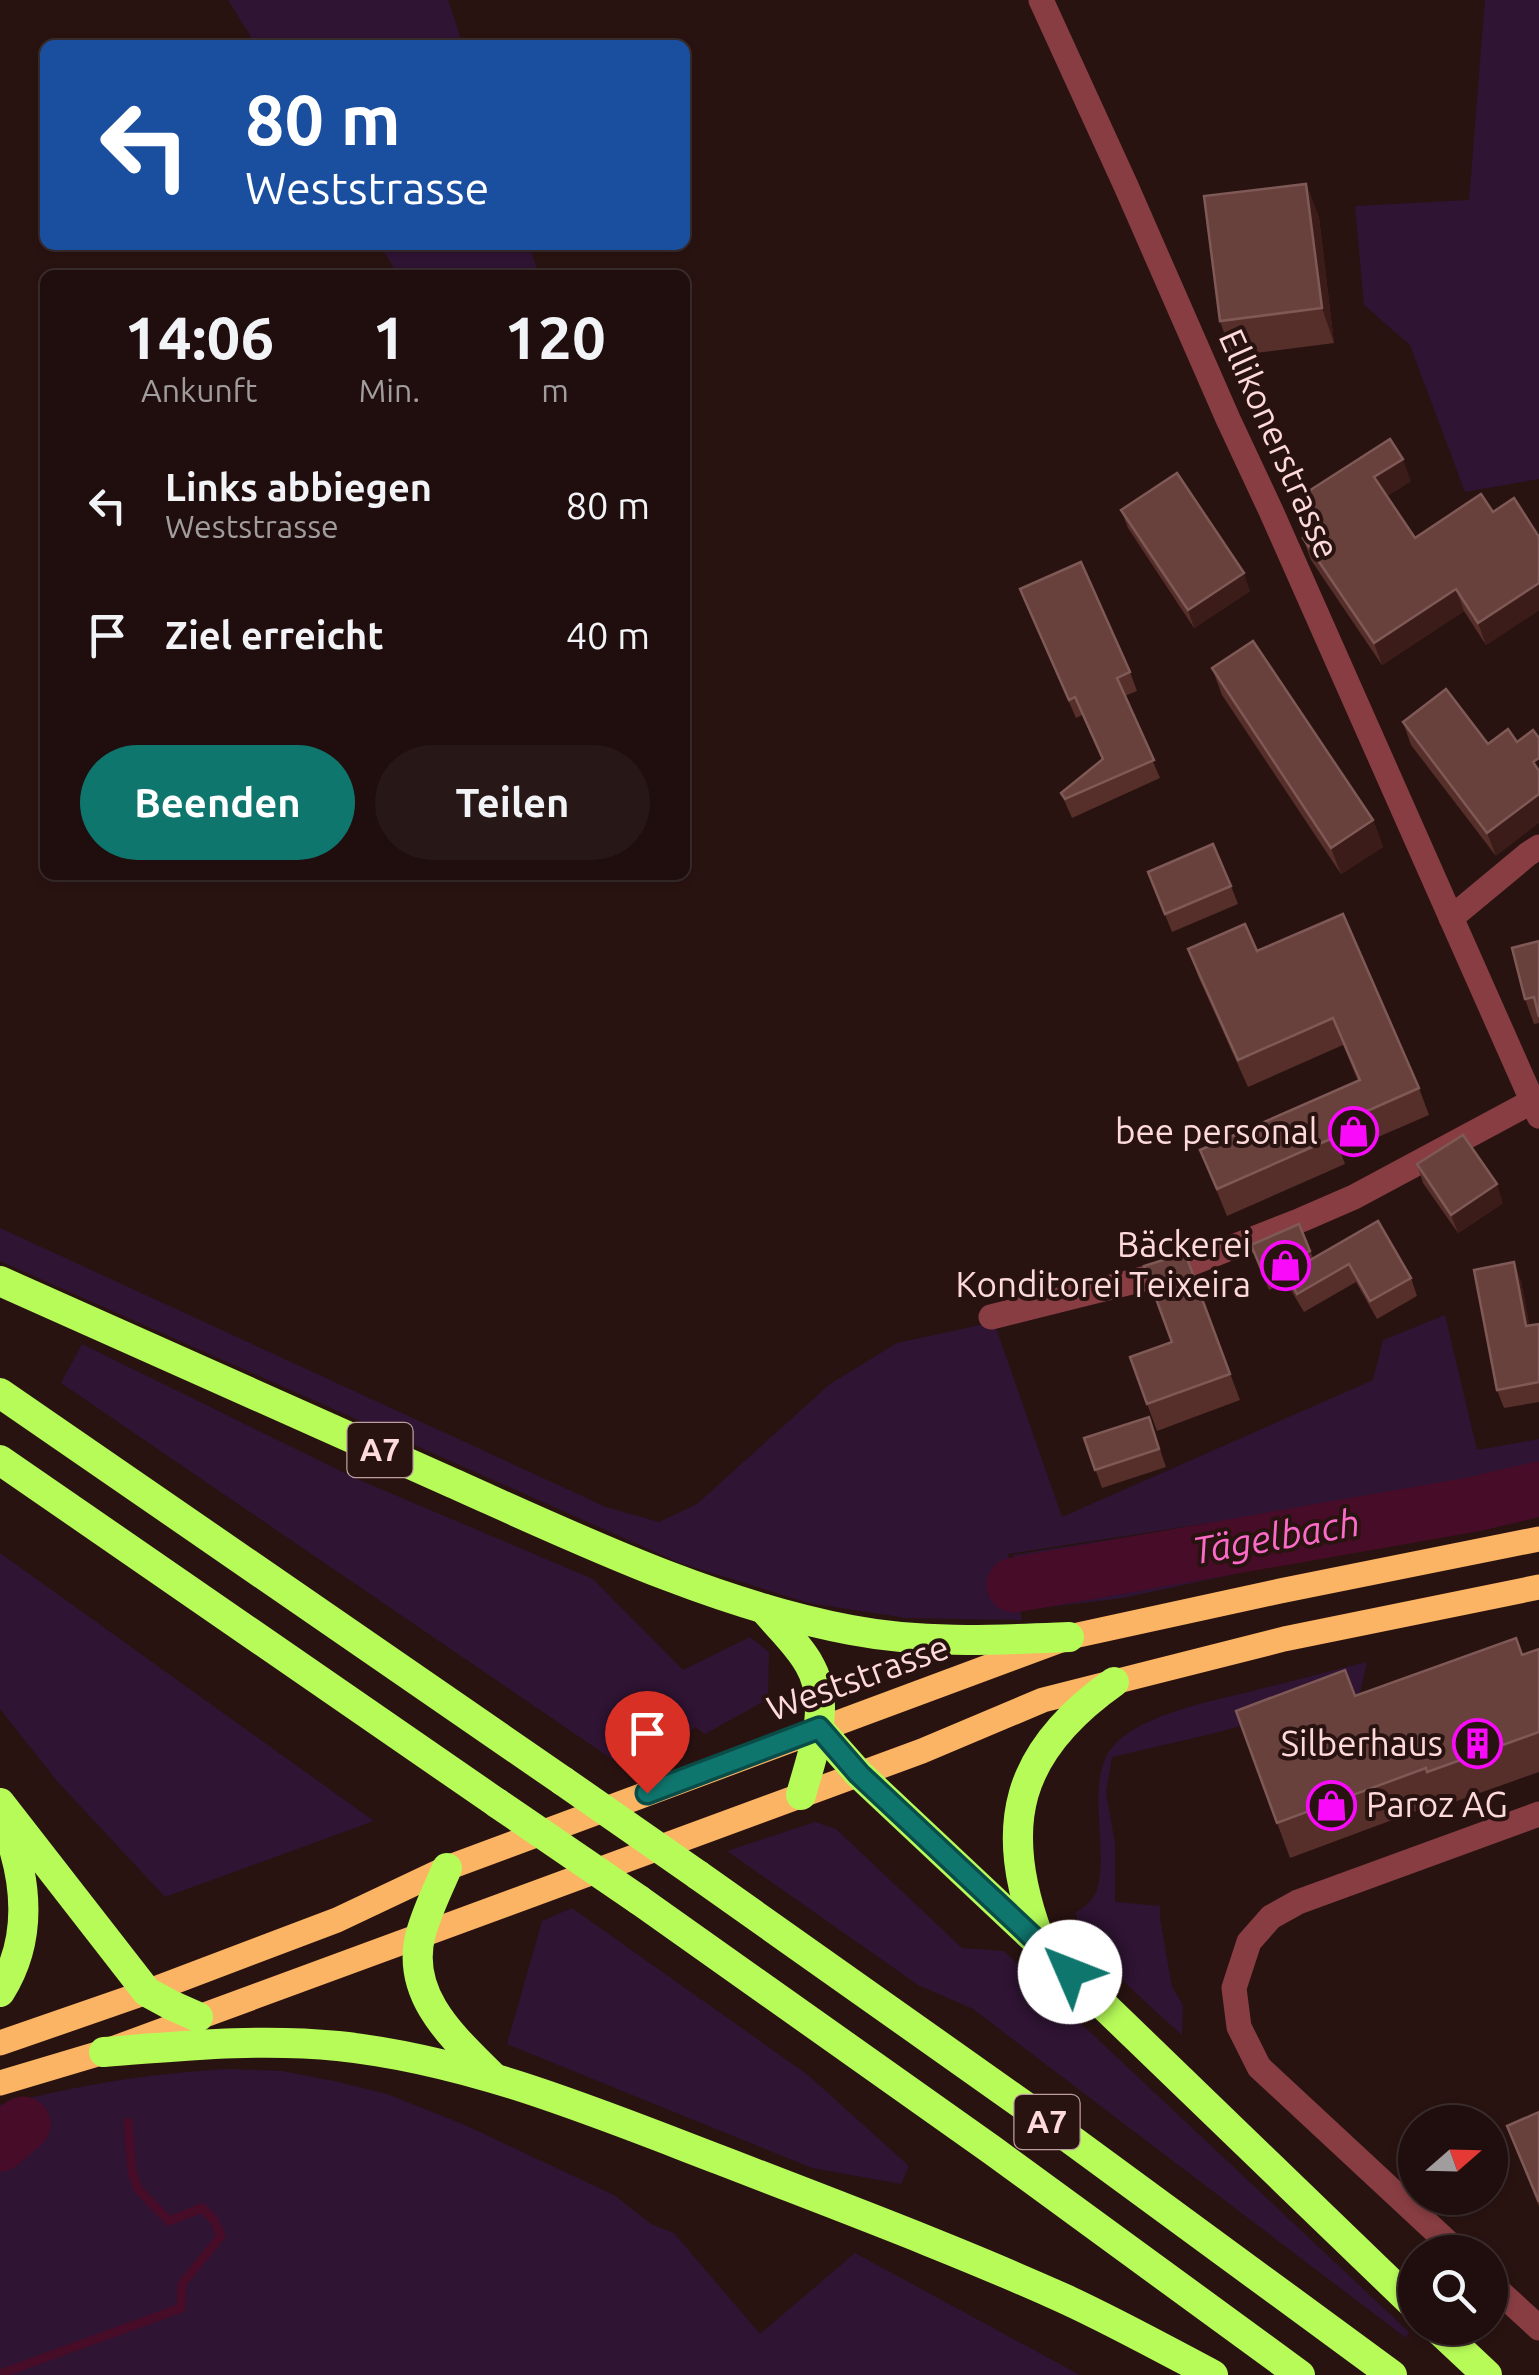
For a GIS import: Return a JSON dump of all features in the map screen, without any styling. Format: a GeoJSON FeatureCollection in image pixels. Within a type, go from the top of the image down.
{"type":"FeatureCollection","features":[{"type":"Feature","properties":{"kind":"highway","name":"A7"},"geometry":{"type":"LineString","coordinates":[[0,1281],[542,1522],[662,1573],[764,1609],[850,1630],[929,1640],[1069,1637]]}},
{"type":"Feature","properties":{"kind":"highway","name":"A7"},"geometry":{"type":"LineString","coordinates":[[0,1392],[698,1874],[1059,2130],[1392,2375]]}},
{"type":"Feature","properties":{"kind":"highway","name":"A7"},"geometry":{"type":"LineString","coordinates":[[0,1460],[639,1900],[1300,2375]]}},
{"type":"Feature","properties":{"kind":"highway"},"geometry":{"type":"LineString","coordinates":[[764,1609],[811,1667],[821,1699],[819,1728],[801,1795]]}},
{"type":"Feature","properties":{"kind":"highway"},"geometry":{"type":"LineString","coordinates":[[1042,1946],[1020,1874],[1017,1840],[1022,1798],[1037,1762],[1058,1731],[1114,1682]]}},
{"type":"Feature","properties":{"kind":"highway"},"geometry":{"type":"LineString","coordinates":[[819,1728],[859,1774],[1398,2290]]}},
{"type":"Feature","properties":{"kind":"highway"},"geometry":{"type":"LineString","coordinates":[[0,1803],[148,1992],[198,2016]]}},
{"type":"Feature","properties":{"kind":"highway"},"geometry":{"type":"LineString","coordinates":[[0,1813],[20,1864],[24,1900],[17,1954],[0,1992]]}},
{"type":"Feature","properties":{"kind":"highway"},"geometry":{"type":"LineString","coordinates":[[447,1868],[420,1934],[425,1996],[442,2023],[495,2079]]}},
{"type":"Feature","properties":{"kind":"highway"},"geometry":{"type":"LineString","coordinates":[[104,2052],[231,2042],[307,2044],[384,2053],[495,2079],[904,2231],[1065,2299],[1213,2375]]}},
{"type":"Feature","properties":{"kind":"highway"},"geometry":{"type":"LineString","coordinates":[[1455,2345],[1487,2375]]}},
{"type":"Feature","properties":{"kind":"main road","name":"Weststrasse"},"geometry":{"type":"LineString","coordinates":[[0,2043],[338,1920],[447,1868],[1069,1637],[1539,1539]]}},
{"type":"Feature","properties":{"kind":"main road"},"geometry":{"type":"LineString","coordinates":[[0,2083],[104,2052],[922,1751],[1043,1700],[1301,1635],[1539,1587]]}},
{"type":"Feature","properties":{"kind":"street","name":"Ellikonerstrasse"},"geometry":{"type":"LineString","coordinates":[[992,1317],[1168,1273],[1354,1197],[1529,1109],[1451,918],[1041,0]]}},
{"type":"Feature","properties":{"kind":"street"},"geometry":{"type":"LineString","coordinates":[[1451,918],[1539,847]]}},
{"type":"Feature","properties":{"kind":"street"},"geometry":{"type":"LineString","coordinates":[[1440,2235],[1259,2067],[1239,2027],[1234,1988],[1249,1942],[1271,1916],[1298,1902],[1539,1814]]}},
{"type":"Feature","properties":{"kind":"street"},"geometry":{"type":"LineString","coordinates":[[1508,2300],[1539,2328]]}},
{"type":"Feature","properties":{"kind":"shaded area"},"geometry":{"type":"Polygon","coordinates":[[[228,0],[448,0],[461,40],[253,40],[228,0]]]}},
{"type":"Feature","properties":{"kind":"shaded area"},"geometry":{"type":"Polygon","coordinates":[[[1485,0],[1539,0],[1539,479],[1465,492],[1410,345],[1364,305],[1355,206],[1469,200],[1485,0]]]}},
{"type":"Feature","properties":{"kind":"shaded area"},"geometry":{"type":"Polygon","coordinates":[[[383,250],[531,250],[537,270],[395,270],[383,250]]]}},
{"type":"Feature","properties":{"kind":"shaded area"},"geometry":{"type":"Polygon","coordinates":[[[0,1228],[606,1507],[659,1522],[697,1504],[830,1384],[897,1343],[994,1322],[1062,1517],[1373,1380],[1383,1340],[1445,1315],[1477,1450],[1539,1439],[1539,1463],[1512,1470],[1539,1465],[1539,1509],[1123,1598],[1023,1610],[1013,1555],[1359,1500],[1008,1554],[1022,1620],[906,1618],[809,1603],[680,1563],[0,1261],[0,1228]]]}},
{"type":"Feature","properties":{"kind":"shaded area"},"geometry":{"type":"Polygon","coordinates":[[[82,1344],[357,1479],[593,1579],[683,1670],[750,1637],[769,1652],[768,1699],[705,1734],[695,1727],[678,1742],[616,1762],[61,1383],[82,1344]]]}},
{"type":"Feature","properties":{"kind":"shaded area"},"geometry":{"type":"Polygon","coordinates":[[[0,1553],[374,1821],[165,1897],[57,1781],[0,1709],[0,1553]]]}},
{"type":"Feature","properties":{"kind":"shaded area"},"geometry":{"type":"Polygon","coordinates":[[[1367,1662],[1360,1693],[1112,1757],[1106,1793],[1115,1843],[1115,1902],[1160,1906],[1172,1987],[1183,2005],[1182,2035],[1109,1964],[1075,1913],[1092,1899],[1100,1876],[1098,1795],[1105,1758],[1127,1733],[1161,1716],[1367,1662]]]}},
{"type":"Feature","properties":{"kind":"shaded area"},"geometry":{"type":"Polygon","coordinates":[[[815,1822],[836,1829],[962,1948],[1004,1951],[1398,2322],[1398,2332],[973,2009],[918,1985],[727,1851],[815,1822]]]}},
{"type":"Feature","properties":{"kind":"shaded area"},"geometry":{"type":"Polygon","coordinates":[[[572,1908],[808,2075],[909,2166],[901,2184],[812,2168],[507,2044],[542,1921],[572,1908]]]}},
{"type":"Feature","properties":{"kind":"shaded area"},"geometry":{"type":"Polygon","coordinates":[[[226,2069],[282,2071],[387,2094],[465,2125],[614,2195],[651,2224],[674,2233],[760,2334],[855,2253],[1080,2375],[0,2375],[0,2105],[112,2081],[226,2069]]]}},
{"type":"Feature","properties":{"kind":"building"},"geometry":{"type":"Polygon","coordinates":[[[1306,184],[1322,308],[1220,321],[1204,196],[1306,184]]]}},
{"type":"Feature","properties":{"kind":"building"},"geometry":{"type":"Polygon","coordinates":[[[1390,439],[1403,459],[1374,477],[1415,538],[1481,494],[1493,512],[1514,498],[1539,537],[1539,583],[1478,623],[1456,589],[1374,643],[1303,538],[1321,526],[1301,496],[1390,439]]]}},
{"type":"Feature","properties":{"kind":"building"},"geometry":{"type":"Polygon","coordinates":[[[1177,473],[1244,573],[1188,610],[1121,510],[1177,473]]]}},
{"type":"Feature","properties":{"kind":"building"},"geometry":{"type":"Polygon","coordinates":[[[1081,562],[1130,672],[1117,678],[1154,760],[1065,799],[1061,793],[1103,759],[1075,697],[1069,700],[1020,589],[1081,562]]]}},
{"type":"Feature","properties":{"kind":"building"},"geometry":{"type":"Polygon","coordinates":[[[1253,641],[1373,820],[1331,848],[1212,668],[1253,641]]]}},
{"type":"Feature","properties":{"kind":"building"},"geometry":{"type":"Polygon","coordinates":[[[1446,689],[1488,744],[1508,729],[1517,742],[1533,730],[1539,738],[1539,758],[1533,762],[1539,771],[1539,794],[1487,833],[1403,722],[1446,689]]]}},
{"type":"Feature","properties":{"kind":"building"},"geometry":{"type":"Polygon","coordinates":[[[1213,844],[1231,886],[1165,914],[1148,872],[1213,844]]]}},
{"type":"Feature","properties":{"kind":"building"},"geometry":{"type":"Polygon","coordinates":[[[1343,914],[1419,1088],[1331,1127],[1335,1137],[1217,1189],[1200,1150],[1360,1080],[1333,1018],[1238,1060],[1188,949],[1245,924],[1257,951],[1343,914]]]}},
{"type":"Feature","properties":{"kind":"building"},"geometry":{"type":"Polygon","coordinates":[[[1539,941],[1539,1017],[1534,997],[1525,999],[1512,948],[1539,941]]]}},
{"type":"Feature","properties":{"kind":"building"},"geometry":{"type":"Polygon","coordinates":[[[1463,1135],[1497,1184],[1451,1215],[1417,1164],[1463,1135]]]}},
{"type":"Feature","properties":{"kind":"building"},"geometry":{"type":"Polygon","coordinates":[[[1378,1221],[1411,1278],[1370,1301],[1349,1264],[1297,1294],[1286,1274],[1378,1221]]]}},
{"type":"Feature","properties":{"kind":"building"},"geometry":{"type":"Polygon","coordinates":[[[1299,1224],[1310,1251],[1262,1271],[1251,1245],[1299,1224]]]}},
{"type":"Feature","properties":{"kind":"building"},"geometry":{"type":"Polygon","coordinates":[[[1185,1253],[1230,1374],[1147,1404],[1130,1357],[1172,1342],[1144,1266],[1185,1253]]]}},
{"type":"Feature","properties":{"kind":"building"},"geometry":{"type":"Polygon","coordinates":[[[1514,1262],[1526,1326],[1539,1324],[1539,1382],[1497,1390],[1474,1270],[1514,1262]]]}},
{"type":"Feature","properties":{"kind":"building"},"geometry":{"type":"Polygon","coordinates":[[[1149,1417],[1159,1449],[1095,1470],[1084,1438],[1149,1417]]]}},
{"type":"Feature","properties":{"kind":"building"},"geometry":{"type":"Polygon","coordinates":[[[1516,1638],[1522,1655],[1539,1649],[1539,1732],[1427,1772],[1426,1768],[1277,1823],[1236,1711],[1345,1670],[1355,1696],[1516,1638]]]}},
{"type":"Feature","properties":{"kind":"building"},"geometry":{"type":"Polygon","coordinates":[[[1539,2112],[1539,2202],[1508,2128],[1539,2112]]]}},
{"type":"Feature","properties":{"kind":"waterway","name":"Tägelbach"},"geometry":{"type":"LineString","coordinates":[[1014,1585],[1475,1504],[1539,1489]]}},
{"type":"Feature","properties":{"kind":"waterway"},"geometry":{"type":"LineString","coordinates":[[0,2374],[181,2308],[182,2284],[221,2236],[214,2220],[202,2208],[169,2221],[138,2189],[132,2171],[128,2122]]}},
{"type":"Feature","properties":{"kind":"waterway","name":"Tägelbach"},"geometry":{"type":"LineString","coordinates":[[0,2144],[23,2124]]}},
{"type":"Feature","properties":{"kind":"place","name":"bee personal"},"geometry":{"type":"Point","coordinates":[1353,1132]}},
{"type":"Feature","properties":{"kind":"place","name":"Bäckerei Konditorei Teixeira"},"geometry":{"type":"Point","coordinates":[1286,1265]}},
{"type":"Feature","properties":{"kind":"place","name":"Silberhaus"},"geometry":{"type":"Point","coordinates":[1478,1744]}},
{"type":"Feature","properties":{"kind":"place","name":"Paroz AG"},"geometry":{"type":"Point","coordinates":[1331,1805]}},
{"type":"Feature","properties":{"kind":"route"},"geometry":{"type":"LineString","coordinates":[[647,1793],[819,1728],[859,1774],[1070,1972]]}}]}
